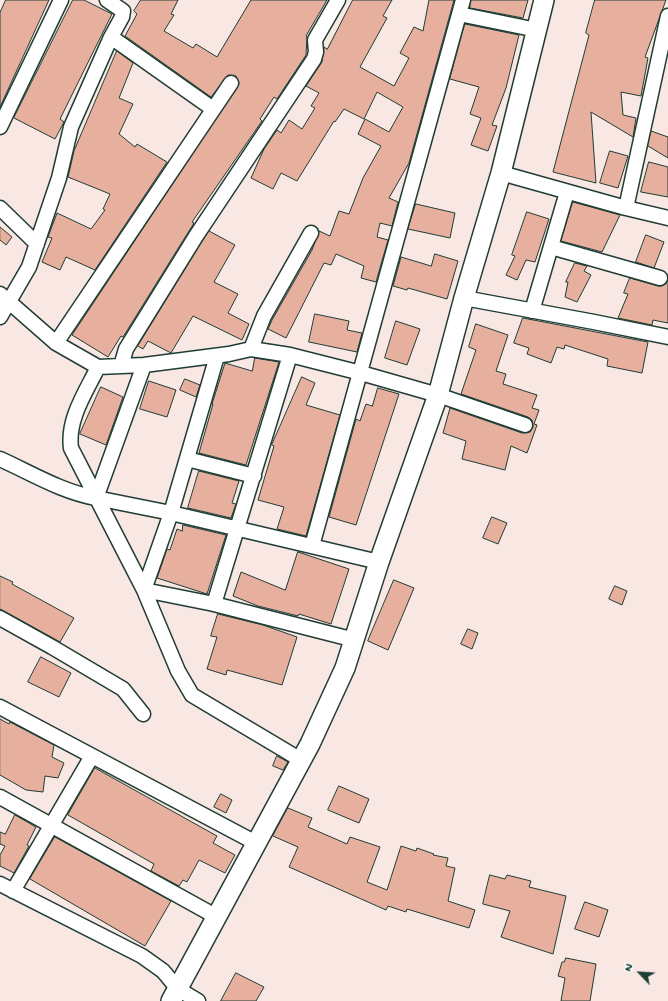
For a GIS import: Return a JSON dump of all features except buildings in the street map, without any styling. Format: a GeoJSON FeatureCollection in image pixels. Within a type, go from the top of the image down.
{"type":"FeatureCollection","features":[{"type":"Feature","properties":{"kind":"main road"},"geometry":{"type":"LineString","coordinates":[[175,995],[301,760],[345,668],[379,562],[438,395],[464,298],[501,173],[544,0]]}},
{"type":"Feature","properties":{"kind":"street"},"geometry":{"type":"LineString","coordinates":[[0,127],[61,0]]}},
{"type":"Feature","properties":{"kind":"street"},"geometry":{"type":"LineString","coordinates":[[0,316],[4,298],[28,267],[59,178],[71,127],[111,37],[122,16],[123,10],[107,0]]}},
{"type":"Feature","properties":{"kind":"street"},"geometry":{"type":"LineString","coordinates":[[120,366],[126,348],[196,236],[314,59],[316,52],[315,40],[338,0]]}},
{"type":"Feature","properties":{"kind":"street"},"geometry":{"type":"LineString","coordinates":[[312,546],[463,0]]}},
{"type":"Feature","properties":{"kind":"street"},"geometry":{"type":"LineString","coordinates":[[459,14],[537,30]]}},
{"type":"Feature","properties":{"kind":"street"},"geometry":{"type":"LineString","coordinates":[[626,208],[668,16]]}},
{"type":"Feature","properties":{"kind":"street"},"geometry":{"type":"LineString","coordinates":[[111,37],[213,109]]}},
{"type":"Feature","properties":{"kind":"street"},"geometry":{"type":"LineString","coordinates":[[56,343],[231,83]]}},
{"type":"Feature","properties":{"kind":"street"},"geometry":{"type":"LineString","coordinates":[[501,173],[626,208],[668,218]]}},
{"type":"Feature","properties":{"kind":"street"},"geometry":{"type":"LineString","coordinates":[[532,311],[567,192]]}},
{"type":"Feature","properties":{"kind":"street"},"geometry":{"type":"LineString","coordinates":[[0,208],[37,244]]}},
{"type":"Feature","properties":{"kind":"street"},"geometry":{"type":"LineString","coordinates":[[251,349],[264,316],[311,233]]}},
{"type":"Feature","properties":{"kind":"street"},"geometry":{"type":"LineString","coordinates":[[551,247],[660,278]]}},
{"type":"Feature","properties":{"kind":"street"},"geometry":{"type":"LineString","coordinates":[[4,298],[56,343],[98,367],[144,365],[217,356],[251,349],[290,355],[361,373],[438,395],[525,424]]}},
{"type":"Feature","properties":{"kind":"street"},"geometry":{"type":"LineString","coordinates":[[464,298],[668,338]]}},
{"type":"Feature","properties":{"kind":"street"},"geometry":{"type":"LineString","coordinates":[[214,604],[290,355]]}},
{"type":"Feature","properties":{"kind":"street"},"geometry":{"type":"LineString","coordinates":[[144,590],[171,513],[217,356]]}},
{"type":"Feature","properties":{"kind":"street"},"geometry":{"type":"LineString","coordinates":[[96,498],[144,365]]}},
{"type":"Feature","properties":{"kind":"street"},"geometry":{"type":"LineString","coordinates":[[98,367],[71,424],[69,435],[71,448],[144,590],[184,684],[192,695],[301,760]]}},
{"type":"Feature","properties":{"kind":"street"},"geometry":{"type":"LineString","coordinates":[[0,459],[83,496],[171,513],[379,562]]}},
{"type":"Feature","properties":{"kind":"street"},"geometry":{"type":"LineString","coordinates":[[187,459],[254,476]]}},
{"type":"Feature","properties":{"kind":"street"},"geometry":{"type":"LineString","coordinates":[[144,590],[214,604],[355,640]]}},
{"type":"Feature","properties":{"kind":"street"},"geometry":{"type":"LineString","coordinates":[[0,618],[123,689],[144,714]]}},
{"type":"Feature","properties":{"kind":"street"},"geometry":{"type":"LineString","coordinates":[[0,707],[256,843]]}},
{"type":"Feature","properties":{"kind":"street"},"geometry":{"type":"LineString","coordinates":[[13,891],[92,756]]}},
{"type":"Feature","properties":{"kind":"street"},"geometry":{"type":"LineString","coordinates":[[0,797],[216,917]]}},
{"type":"Feature","properties":{"kind":"street"},"geometry":{"type":"LineString","coordinates":[[0,884],[142,956],[163,971],[175,995],[198,1001]]}}]}
